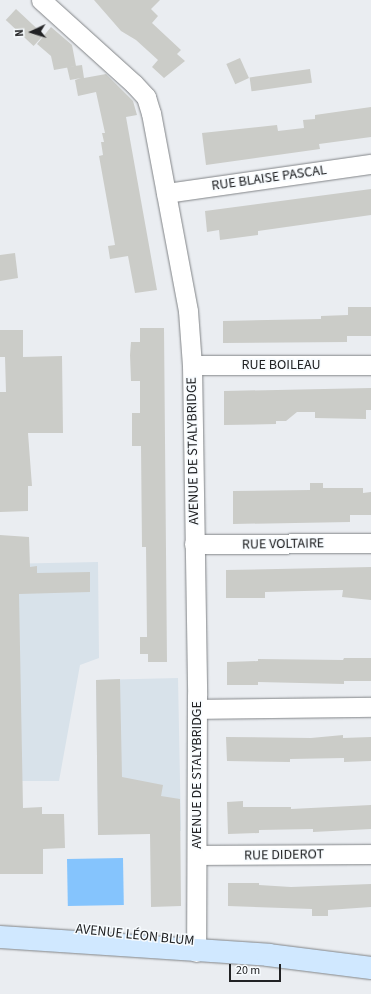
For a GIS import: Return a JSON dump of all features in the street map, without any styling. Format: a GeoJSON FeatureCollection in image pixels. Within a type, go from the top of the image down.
{"type":"FeatureCollection","features":[{"type":"Feature","properties":{"kind":"main road","name":"AVENUE LÉON BLUM"},"geometry":{"type":"LineString","coordinates":[[0,923],[164,935],[196,946]]}},
{"type":"Feature","properties":{"kind":"main road","name":"AVENUE LÉON BLUM"},"geometry":{"type":"LineString","coordinates":[[0,937],[196,946],[371,968]]}},
{"type":"Feature","properties":{"kind":"street","name":"AVENUE DE STALYBRIDGE"},"geometry":{"type":"LineString","coordinates":[[41,0],[134,84],[146,97],[188,311],[192,366],[197,709],[198,856],[196,946]]}},
{"type":"Feature","properties":{"kind":"street","name":"RUE BLAISE PASCAL"},"geometry":{"type":"LineString","coordinates":[[166,193],[371,164]]}},
{"type":"Feature","properties":{"kind":"street","name":"RUE BOILEAU"},"geometry":{"type":"LineString","coordinates":[[192,366],[371,365]]}},
{"type":"Feature","properties":{"kind":"street","name":"RUE VOLTAIRE"},"geometry":{"type":"LineString","coordinates":[[194,544],[371,543]]}},
{"type":"Feature","properties":{"kind":"street"},"geometry":{"type":"LineString","coordinates":[[197,709],[371,707]]}},
{"type":"Feature","properties":{"kind":"street","name":"RUE DIDEROT"},"geometry":{"type":"LineString","coordinates":[[198,856],[371,854]]}},
{"type":"Feature","properties":{"kind":"shaded area"},"geometry":{"type":"Polygon","coordinates":[[[98,562],[99,658],[80,665],[59,781],[22,781],[0,564],[98,562]]]}},
{"type":"Feature","properties":{"kind":"shaded area"},"geometry":{"type":"Polygon","coordinates":[[[178,678],[181,831],[151,830],[126,834],[98,835],[96,680],[178,678]]]}},
{"type":"Feature","properties":{"kind":"shaded area"},"geometry":{"type":"Polygon","coordinates":[[[123,858],[124,905],[68,906],[67,859],[123,858]]]}},
{"type":"Feature","properties":{"kind":"building"},"geometry":{"type":"Polygon","coordinates":[[[94,0],[160,0],[151,9],[158,16],[152,23],[181,50],[177,54],[185,61],[164,78],[152,67],[158,60],[136,40],[121,31],[94,0]]]}},
{"type":"Feature","properties":{"kind":"building"},"geometry":{"type":"Polygon","coordinates":[[[16,9],[44,35],[34,46],[6,20],[16,9]]]}},
{"type":"Feature","properties":{"kind":"building"},"geometry":{"type":"Polygon","coordinates":[[[51,27],[72,45],[76,66],[54,70],[51,56],[37,44],[51,27]]]}},
{"type":"Feature","properties":{"kind":"building"},"geometry":{"type":"Polygon","coordinates":[[[240,58],[249,78],[235,84],[226,64],[240,58]]]}},
{"type":"Feature","properties":{"kind":"building"},"geometry":{"type":"Polygon","coordinates":[[[82,65],[84,78],[106,74],[133,101],[137,115],[126,117],[157,290],[135,293],[128,256],[110,259],[108,246],[115,245],[99,156],[103,155],[101,142],[104,142],[102,133],[105,133],[96,92],[78,96],[75,80],[81,78],[70,80],[67,67],[82,65]]]}},
{"type":"Feature","properties":{"kind":"building"},"geometry":{"type":"Polygon","coordinates":[[[310,69],[312,83],[252,91],[250,77],[310,69]]]}},
{"type":"Feature","properties":{"kind":"building"},"geometry":{"type":"Polygon","coordinates":[[[371,107],[371,137],[319,144],[320,149],[206,165],[202,133],[277,125],[278,131],[304,128],[303,120],[315,119],[315,115],[371,107]]]}},
{"type":"Feature","properties":{"kind":"building"},"geometry":{"type":"Polygon","coordinates":[[[371,189],[371,215],[258,231],[258,235],[220,240],[219,230],[207,232],[205,211],[371,189]]]}},
{"type":"Feature","properties":{"kind":"building"},"geometry":{"type":"Polygon","coordinates":[[[15,253],[18,278],[0,281],[0,255],[15,253]]]}},
{"type":"Feature","properties":{"kind":"building"},"geometry":{"type":"Polygon","coordinates":[[[348,307],[371,307],[371,336],[347,336],[347,342],[223,343],[223,321],[321,319],[321,316],[348,315],[348,307]]]}},
{"type":"Feature","properties":{"kind":"building"},"geometry":{"type":"Polygon","coordinates":[[[140,328],[164,328],[167,662],[148,662],[148,654],[140,654],[140,637],[147,637],[146,547],[142,547],[141,446],[132,446],[132,413],[140,413],[140,381],[131,381],[130,355],[131,342],[140,342],[140,328]]]}},
{"type":"Feature","properties":{"kind":"building"},"geometry":{"type":"Polygon","coordinates":[[[0,330],[23,330],[23,357],[62,356],[63,433],[28,433],[32,486],[28,486],[28,511],[0,512],[0,392],[6,392],[5,357],[0,357],[0,330]]]}},
{"type":"Feature","properties":{"kind":"building"},"geometry":{"type":"Polygon","coordinates":[[[371,388],[371,410],[366,410],[366,419],[315,418],[315,412],[297,412],[286,421],[276,421],[276,424],[224,425],[224,391],[371,388]]]}},
{"type":"Feature","properties":{"kind":"building"},"geometry":{"type":"Polygon","coordinates":[[[310,483],[323,483],[323,488],[363,488],[363,493],[371,492],[371,515],[350,515],[350,522],[233,524],[233,491],[310,490],[310,483]]]}},
{"type":"Feature","properties":{"kind":"building"},"geometry":{"type":"Polygon","coordinates":[[[0,535],[29,537],[30,567],[37,566],[37,573],[90,572],[90,592],[19,594],[23,808],[42,807],[42,814],[64,814],[65,848],[43,849],[43,874],[0,874],[0,535]]]}},
{"type":"Feature","properties":{"kind":"building"},"geometry":{"type":"Polygon","coordinates":[[[371,567],[371,600],[342,597],[343,590],[265,592],[265,598],[226,598],[226,570],[371,567]]]}},
{"type":"Feature","properties":{"kind":"building"},"geometry":{"type":"Polygon","coordinates":[[[344,658],[371,658],[371,681],[344,681],[344,684],[258,682],[258,685],[227,685],[227,662],[258,661],[258,659],[343,660],[344,658]]]}},
{"type":"Feature","properties":{"kind":"building"},"geometry":{"type":"Polygon","coordinates":[[[120,679],[122,777],[163,785],[161,796],[180,799],[181,906],[151,907],[150,834],[98,835],[96,680],[120,679]]]}},
{"type":"Feature","properties":{"kind":"building"},"geometry":{"type":"Polygon","coordinates":[[[343,735],[343,738],[371,737],[371,761],[344,762],[344,758],[290,759],[290,762],[227,761],[226,737],[311,738],[343,735]]]}},
{"type":"Feature","properties":{"kind":"building"},"geometry":{"type":"Polygon","coordinates":[[[243,801],[243,807],[291,807],[291,809],[371,805],[371,829],[313,832],[313,829],[259,830],[259,833],[228,834],[227,802],[243,801]]]}},
{"type":"Feature","properties":{"kind":"building"},"geometry":{"type":"Polygon","coordinates":[[[228,883],[259,883],[259,885],[291,887],[371,884],[371,907],[328,910],[328,916],[312,916],[312,909],[228,906],[228,883]]]}}]}
